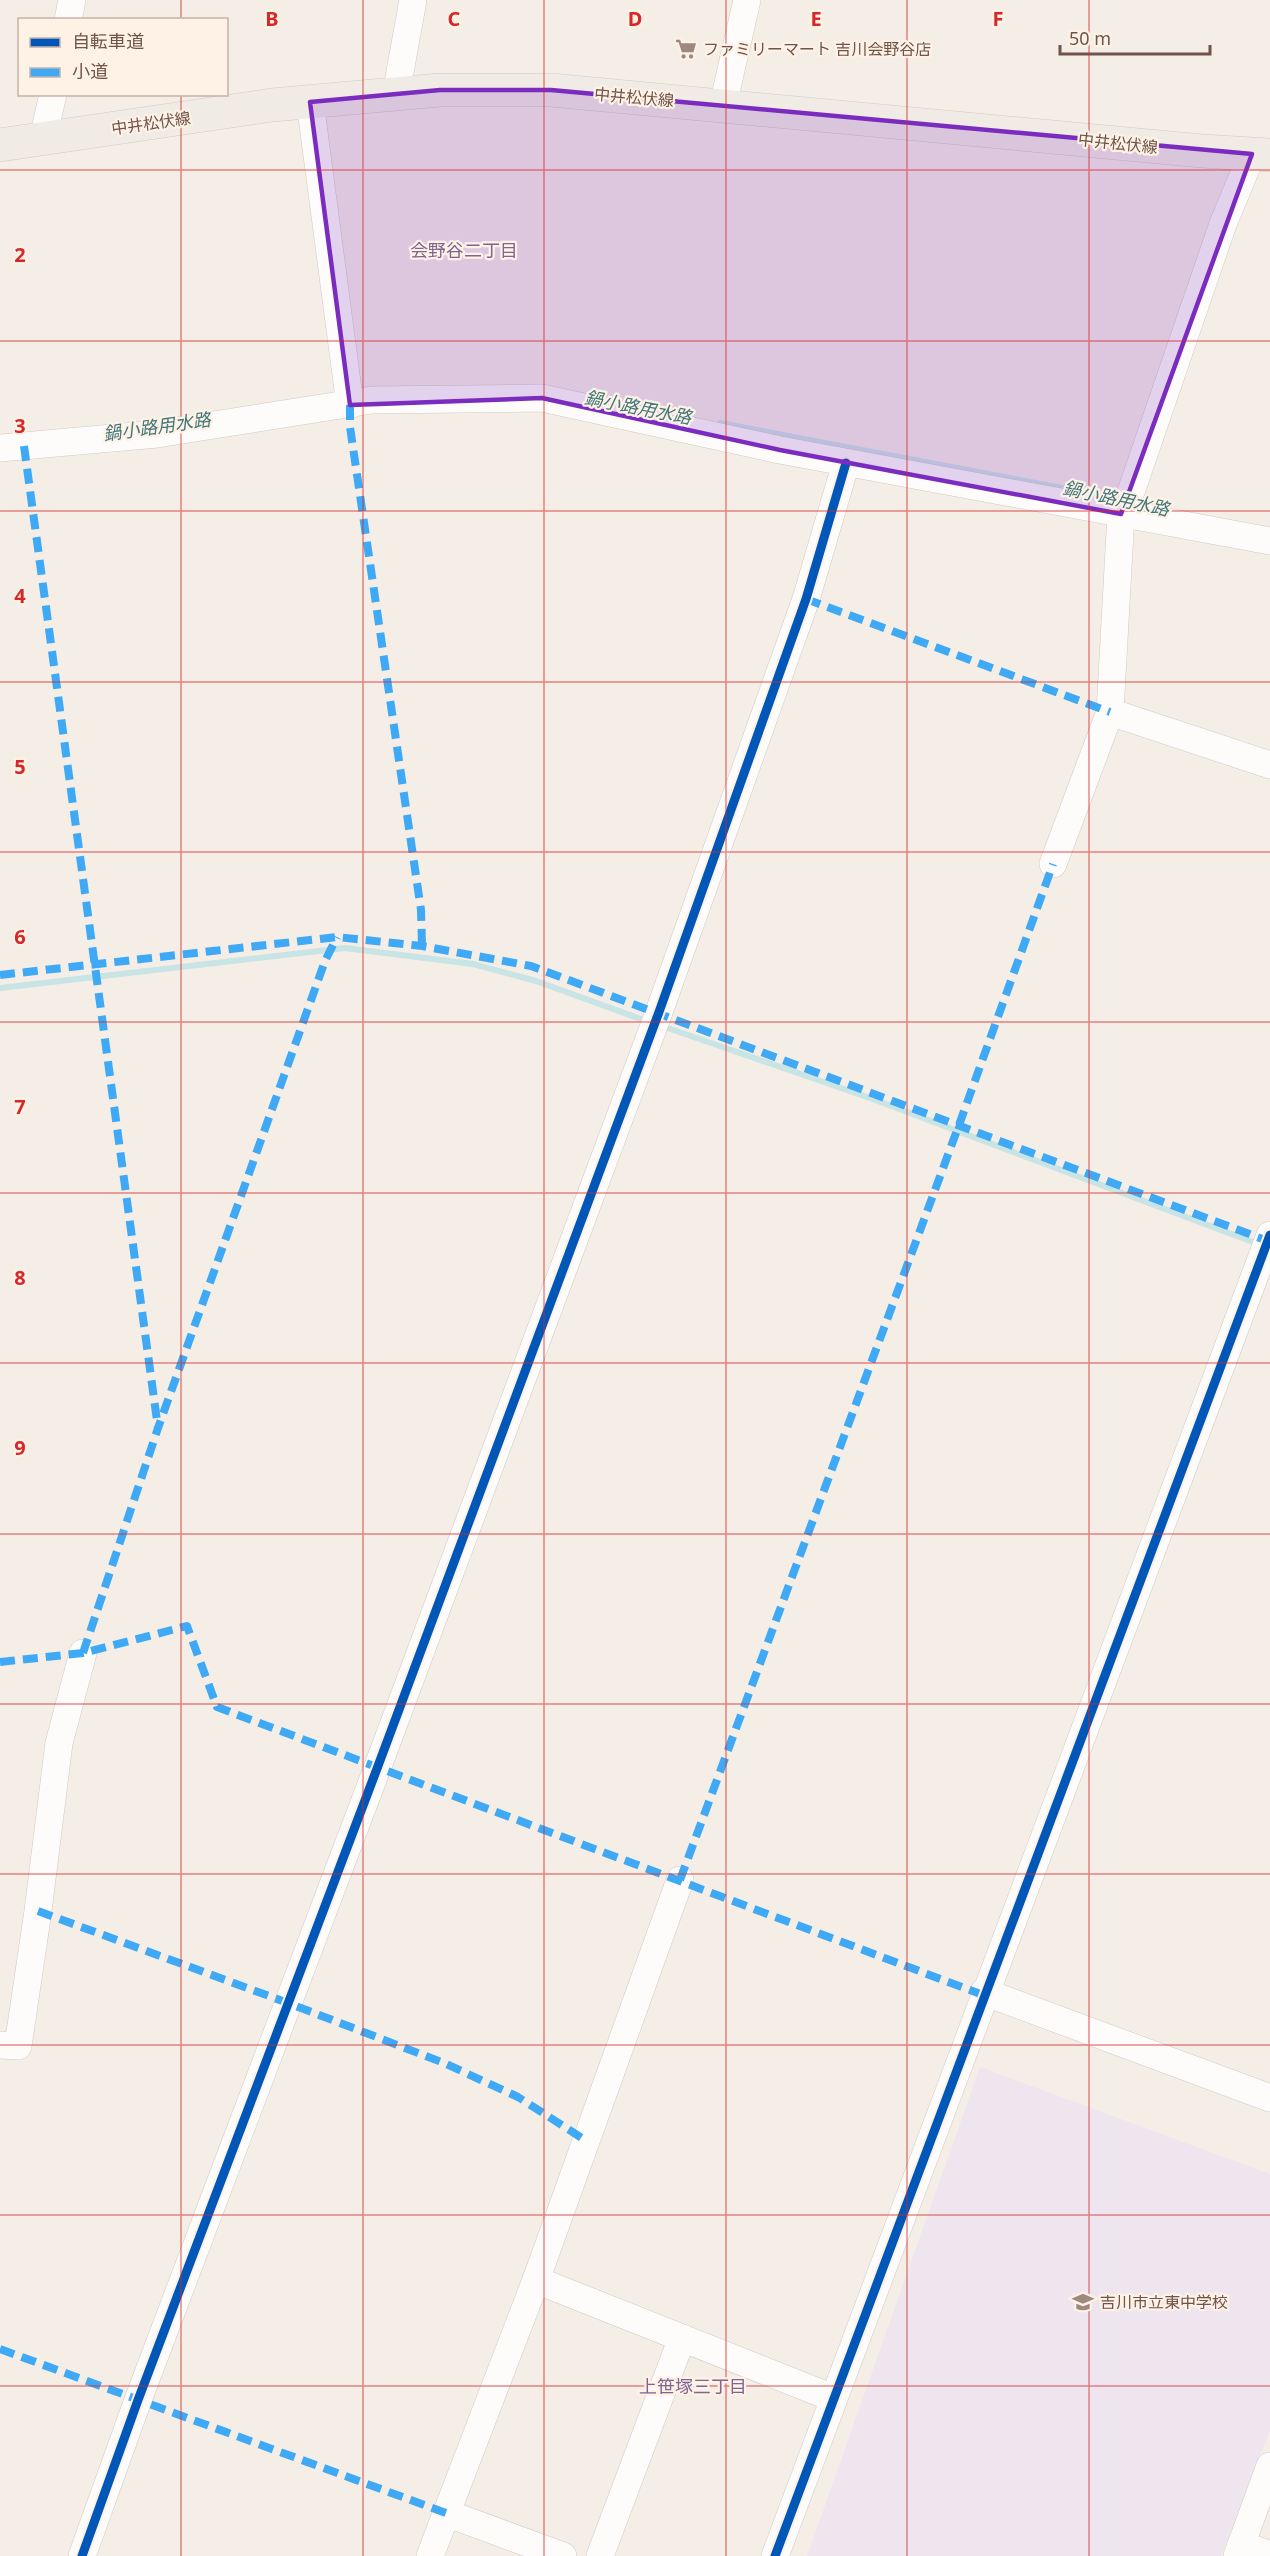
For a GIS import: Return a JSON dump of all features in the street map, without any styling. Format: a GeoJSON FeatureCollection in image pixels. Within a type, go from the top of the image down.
{"type":"FeatureCollection","features":[{"type":"Feature","properties":{"kind":"main road","name":"中井松伏線"},"geometry":{"type":"LineString","coordinates":[[0,145],[260,107],[310,102],[440,90],[551,90],[1202,151],[1261,154]]}},
{"type":"Feature","properties":{"kind":"street"},"geometry":{"type":"LineString","coordinates":[[69,18],[72,0]]}},
{"type":"Feature","properties":{"kind":"street"},"geometry":{"type":"LineString","coordinates":[[396,94],[413,0]]}},
{"type":"Feature","properties":{"kind":"street"},"geometry":{"type":"LineString","coordinates":[[723,105],[747,0]]}},
{"type":"Feature","properties":{"kind":"street"},"geometry":{"type":"LineString","coordinates":[[44,138],[53,96]]}},
{"type":"Feature","properties":{"kind":"street"},"geometry":{"type":"LineString","coordinates":[[310,102],[350,405]]}},
{"type":"Feature","properties":{"kind":"street"},"geometry":{"type":"LineString","coordinates":[[1053,864],[1110,712],[1120,514],[1132,489],[1223,224],[1261,154]]}},
{"type":"Feature","properties":{"kind":"street"},"geometry":{"type":"LineString","coordinates":[[0,448],[157,434],[372,400],[542,398],[846,463],[1270,541]]}},
{"type":"Feature","properties":{"kind":"street"},"geometry":{"type":"LineString","coordinates":[[82,2556],[142,2389],[378,1766],[659,1012],[806,599],[846,463]]}},
{"type":"Feature","properties":{"kind":"street"},"geometry":{"type":"LineString","coordinates":[[1110,712],[1270,765]]}},
{"type":"Feature","properties":{"kind":"street"},"geometry":{"type":"LineString","coordinates":[[774,2556],[984,1992],[1269,1239]]}},
{"type":"Feature","properties":{"kind":"street"},"geometry":{"type":"LineString","coordinates":[[0,2045],[18,2046],[59,1743],[83,1653]]}},
{"type":"Feature","properties":{"kind":"street"},"geometry":{"type":"LineString","coordinates":[[430,2556],[536,2280],[680,1880]]}},
{"type":"Feature","properties":{"kind":"street"},"geometry":{"type":"LineString","coordinates":[[984,1992],[1270,2098]]}},
{"type":"Feature","properties":{"kind":"street"},"geometry":{"type":"LineString","coordinates":[[536,2280],[833,2398]]}},
{"type":"Feature","properties":{"kind":"street"},"geometry":{"type":"LineString","coordinates":[[600,2556],[682,2338]]}},
{"type":"Feature","properties":{"kind":"street"},"geometry":{"type":"LineString","coordinates":[[1270,2466],[1239,2550],[1270,2555]]}},
{"type":"Feature","properties":{"kind":"street"},"geometry":{"type":"LineString","coordinates":[[446,2513],[563,2556]]}},
{"type":"Feature","properties":{"kind":"highlighted area"},"geometry":{"type":"Polygon","coordinates":[[[440,90],[551,90],[1252,154],[1121,514],[780,450],[542,398],[350,405],[310,102],[440,90]]]}},
{"type":"Feature","properties":{"kind":"shaded area","name":"吉川市立東中学校"},"geometry":{"type":"Polygon","coordinates":[[[980,2067],[1270,2174],[1270,2430],[1221,2556],[807,2556],[980,2067]]]}},
{"type":"Feature","properties":{"kind":"waterway","name":"鍋小路用水路"},"geometry":{"type":"LineString","coordinates":[[720,423],[1120,499]]}},
{"type":"Feature","properties":{"kind":"waterway","name":"鍋小路用水路"},"geometry":{"type":"LineString","coordinates":[[1133,502],[1155,506]]}},
{"type":"Feature","properties":{"kind":"waterway"},"geometry":{"type":"LineString","coordinates":[[0,988],[345,948],[473,964],[536,981],[649,1022]]}},
{"type":"Feature","properties":{"kind":"waterway"},"geometry":{"type":"LineString","coordinates":[[662,1026],[870,1098],[1258,1244]]}},
{"type":"Feature","properties":{"kind":"marked path"},"geometry":{"type":"LineString","coordinates":[[350,405],[350,427],[421,910],[422,946]]}},
{"type":"Feature","properties":{"kind":"marked path"},"geometry":{"type":"LineString","coordinates":[[24,446],[158,1428]]}},
{"type":"Feature","properties":{"kind":"marked path"},"geometry":{"type":"LineString","coordinates":[[806,599],[1110,712]]}},
{"type":"Feature","properties":{"kind":"marked path"},"geometry":{"type":"LineString","coordinates":[[680,1880],[1053,864]]}},
{"type":"Feature","properties":{"kind":"marked path"},"geometry":{"type":"LineString","coordinates":[[0,975],[337,937],[422,946],[531,966],[1268,1241]]}},
{"type":"Feature","properties":{"kind":"marked path"},"geometry":{"type":"LineString","coordinates":[[83,1653],[158,1428],[325,961],[337,937]]}},
{"type":"Feature","properties":{"kind":"marked path"},"geometry":{"type":"LineString","coordinates":[[0,1662],[83,1653],[187,1626],[217,1707],[983,1995]]}},
{"type":"Feature","properties":{"kind":"marked path"},"geometry":{"type":"LineString","coordinates":[[38,1911],[444,2063],[518,2097],[585,2140]]}},
{"type":"Feature","properties":{"kind":"marked path"},"geometry":{"type":"LineString","coordinates":[[0,2349],[446,2513]]}},
{"type":"Feature","properties":{"kind":"cycle path"},"geometry":{"type":"LineString","coordinates":[[82,2556],[138,2400],[378,1766],[659,1012],[806,599],[846,463]]}},
{"type":"Feature","properties":{"kind":"cycle path"},"geometry":{"type":"LineString","coordinates":[[775,2556],[1270,1235]]}},
{"type":"Feature","properties":{"kind":"place","name":"ファミリーマート 吉川会野谷店"},"geometry":{"type":"Point","coordinates":[686,49]}},
{"type":"Feature","properties":{"kind":"place","name":"吉川市立東中学校"},"geometry":{"type":"Point","coordinates":[1083,2302]}},
{"type":"Feature","properties":{"kind":"district","name":"会野谷二丁目"},"geometry":{"type":"Point","coordinates":[464,251]}},
{"type":"Feature","properties":{"kind":"district","name":"上笹塚三丁目"},"geometry":{"type":"Point","coordinates":[693,2387]}}]}
